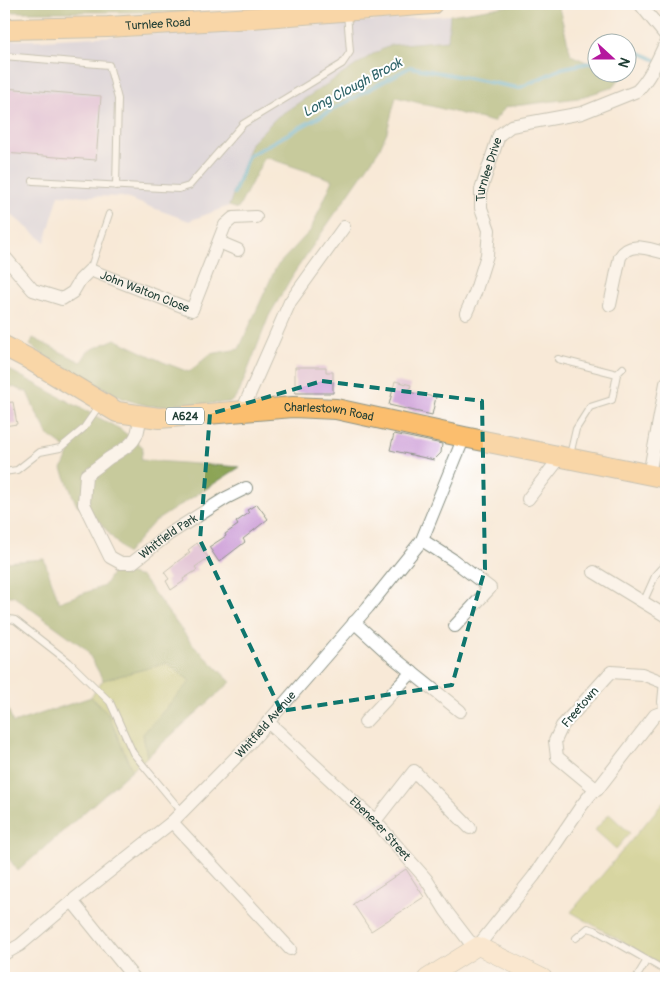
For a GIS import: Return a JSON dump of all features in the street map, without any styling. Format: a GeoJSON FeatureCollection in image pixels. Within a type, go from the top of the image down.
{"type":"FeatureCollection","features":[{"type":"Feature","properties":{"kind":"main road","name":"Turnlee Road"},"geometry":{"type":"LineString","coordinates":[[4,29],[108,27],[339,9],[432,4]]}},
{"type":"Feature","properties":{"kind":"main road","name":"Charlestown Road"},"geometry":{"type":"LineString","coordinates":[[4,346],[30,358],[117,412],[159,418],[293,407],[336,408],[464,437],[658,476]]}},
{"type":"Feature","properties":{"kind":"street"},"geometry":{"type":"LineString","coordinates":[[640,4],[666,36]]}},
{"type":"Feature","properties":{"kind":"street","name":"Turnlee Drive"},"geometry":{"type":"LineString","coordinates":[[466,313],[475,293],[486,255],[489,230],[481,208],[481,190],[499,135],[511,126],[582,113],[636,90],[643,85],[664,47]]}},
{"type":"Feature","properties":{"kind":"street","name":"John Walton Close"},"geometry":{"type":"LineString","coordinates":[[4,256],[33,290],[62,299],[73,292],[80,280],[90,270],[192,310],[225,225],[234,218],[256,217]]}},
{"type":"Feature","properties":{"kind":"street"},"geometry":{"type":"LineString","coordinates":[[242,411],[290,302],[344,227]]}},
{"type":"Feature","properties":{"kind":"street"},"geometry":{"type":"LineString","coordinates":[[218,242],[238,250]]}},
{"type":"Feature","properties":{"kind":"street"},"geometry":{"type":"LineString","coordinates":[[610,304],[623,251],[632,246],[666,253]]}},
{"type":"Feature","properties":{"kind":"street"},"geometry":{"type":"LineString","coordinates":[[658,476],[666,383]]}},
{"type":"Feature","properties":{"kind":"street","name":"Whitfield Park"},"geometry":{"type":"LineString","coordinates":[[139,416],[138,432],[130,446],[86,475],[84,504],[110,557],[121,563],[132,563],[169,534],[226,498],[246,488]]}},
{"type":"Feature","properties":{"kind":"street","name":"Whitfield Avenue"},"geometry":{"type":"LineString","coordinates":[[4,954],[20,945],[172,822],[249,744],[422,540],[464,437]]}},
{"type":"Feature","properties":{"kind":"street"},"geometry":{"type":"LineString","coordinates":[[528,499],[556,464],[564,457]]}},
{"type":"Feature","properties":{"kind":"street"},"geometry":{"type":"LineString","coordinates":[[422,540],[453,560],[490,588],[455,626]]}},
{"type":"Feature","properties":{"kind":"street"},"geometry":{"type":"LineString","coordinates":[[594,572],[666,616]]}},
{"type":"Feature","properties":{"kind":"street"},"geometry":{"type":"LineString","coordinates":[[354,622],[389,654],[460,711]]}},
{"type":"Feature","properties":{"kind":"street"},"geometry":{"type":"LineString","coordinates":[[365,722],[412,672]]}},
{"type":"Feature","properties":{"kind":"street","name":"Freetown"},"geometry":{"type":"LineString","coordinates":[[595,789],[557,757],[555,742],[562,726],[611,672],[642,674],[666,682],[665,707]]}},
{"type":"Feature","properties":{"kind":"street"},"geometry":{"type":"LineString","coordinates":[[427,978],[478,946],[534,876],[582,805],[595,789],[599,789],[656,714],[665,707]]}},
{"type":"Feature","properties":{"kind":"street","name":"Ebenezer Street"},"geometry":{"type":"LineString","coordinates":[[268,722],[375,821],[426,879],[446,911],[469,941],[478,946]]}},
{"type":"Feature","properties":{"kind":"street"},"geometry":{"type":"LineString","coordinates":[[375,821],[414,772],[470,828]]}},
{"type":"Feature","properties":{"kind":"street"},"geometry":{"type":"LineString","coordinates":[[172,822],[290,949]]}},
{"type":"Feature","properties":{"kind":"street"},"geometry":{"type":"LineString","coordinates":[[72,901],[134,978]]}},
{"type":"Feature","properties":{"kind":"street"},"geometry":{"type":"LineString","coordinates":[[478,946],[543,978]]}},
{"type":"Feature","properties":{"kind":"lane"},"geometry":{"type":"LineString","coordinates":[[34,181],[179,189],[189,186],[243,124],[342,64],[350,52],[339,9]]}},
{"type":"Feature","properties":{"kind":"lane"},"geometry":{"type":"LineString","coordinates":[[4,56],[109,65],[118,99],[116,186]]}},
{"type":"Feature","properties":{"kind":"lane"},"geometry":{"type":"LineString","coordinates":[[90,270],[110,214]]}},
{"type":"Feature","properties":{"kind":"lane"},"geometry":{"type":"LineString","coordinates":[[558,359],[618,374]]}},
{"type":"Feature","properties":{"kind":"lane"},"geometry":{"type":"LineString","coordinates":[[564,457],[576,429],[590,407],[612,400],[618,374],[623,368]]}},
{"type":"Feature","properties":{"kind":"lane"},"geometry":{"type":"LineString","coordinates":[[4,472],[17,470],[40,452],[60,448],[83,429],[101,402]]}},
{"type":"Feature","properties":{"kind":"lane"},"geometry":{"type":"LineString","coordinates":[[643,603],[656,574],[666,563]]}},
{"type":"Feature","properties":{"kind":"lane"},"geometry":{"type":"LineString","coordinates":[[4,618],[15,620],[69,662],[110,702],[133,753],[182,812]]}},
{"type":"Feature","properties":{"kind":"lane"},"geometry":{"type":"LineString","coordinates":[[576,938],[588,928],[596,930],[666,971]]}},
{"type":"Feature","properties":{"kind":"lane"},"geometry":{"type":"LineString","coordinates":[[636,978],[647,960]]}},
{"type":"Feature","properties":{"kind":"highlighted area"},"geometry":{"type":"Polygon","coordinates":[[[322,381],[482,401],[485,569],[452,685],[281,711],[200,540],[210,414],[322,381]]]}},
{"type":"Feature","properties":{"kind":"shaded area"},"geometry":{"type":"Polygon","coordinates":[[[450,15],[448,40],[391,45],[373,54],[277,117],[251,143],[229,206],[189,221],[123,197],[59,195],[45,242],[4,209],[4,40],[40,40],[286,27],[450,15]]]}},
{"type":"Feature","properties":{"kind":"green space"},"geometry":{"type":"Polygon","coordinates":[[[4,4],[191,4],[186,12],[4,12],[4,4]]]}},
{"type":"Feature","properties":{"kind":"green space"},"geometry":{"type":"Polygon","coordinates":[[[520,4],[550,4],[559,8],[571,55],[588,63],[588,82],[617,82],[614,87],[578,98],[506,107],[493,122],[396,97],[387,132],[379,150],[294,273],[269,316],[239,393],[231,402],[184,406],[148,406],[124,399],[46,357],[30,345],[33,338],[81,362],[88,351],[115,339],[189,372],[210,354],[239,349],[276,267],[310,231],[333,180],[265,157],[238,209],[229,206],[251,143],[277,117],[373,54],[391,45],[448,40],[450,15],[520,4]]]}},
{"type":"Feature","properties":{"kind":"green space"},"geometry":{"type":"Polygon","coordinates":[[[4,367],[120,429],[143,447],[141,460],[240,467],[154,522],[126,554],[98,520],[76,504],[62,469],[70,451],[49,436],[27,392],[4,384],[4,367]]]}},
{"type":"Feature","properties":{"kind":"green space"},"geometry":{"type":"Polygon","coordinates":[[[44,559],[59,602],[104,586],[114,570],[142,577],[190,641],[231,682],[147,757],[143,734],[190,681],[167,663],[103,680],[86,649],[13,596],[4,596],[4,562],[44,559]]]}},
{"type":"Feature","properties":{"kind":"green space"},"geometry":{"type":"Polygon","coordinates":[[[167,663],[190,681],[143,734],[147,757],[132,770],[107,712],[91,697],[103,680],[167,663]]]}},
{"type":"Feature","properties":{"kind":"green space"},"geometry":{"type":"Polygon","coordinates":[[[4,697],[13,723],[91,697],[107,712],[132,770],[18,871],[4,852],[4,697]]]}},
{"type":"Feature","properties":{"kind":"green space"},"geometry":{"type":"Polygon","coordinates":[[[666,799],[666,967],[571,912],[666,799]]]}},
{"type":"Feature","properties":{"kind":"green space"},"geometry":{"type":"Polygon","coordinates":[[[609,814],[630,833],[616,849],[595,830],[609,814]]]}},
{"type":"Feature","properties":{"kind":"building"},"geometry":{"type":"Polygon","coordinates":[[[4,88],[101,96],[96,160],[4,153],[4,88]]]}},
{"type":"Feature","properties":{"kind":"building"},"geometry":{"type":"Polygon","coordinates":[[[295,367],[326,367],[326,372],[333,372],[333,393],[295,393],[295,367]]]}},
{"type":"Feature","properties":{"kind":"building"},"geometry":{"type":"Polygon","coordinates":[[[395,381],[411,385],[409,392],[436,397],[432,415],[389,405],[395,381]]]}},
{"type":"Feature","properties":{"kind":"building"},"geometry":{"type":"Polygon","coordinates":[[[13,402],[17,424],[4,426],[4,403],[13,402]]]}},
{"type":"Feature","properties":{"kind":"building"},"geometry":{"type":"Polygon","coordinates":[[[394,434],[442,444],[441,453],[434,460],[390,450],[394,434]]]}},
{"type":"Feature","properties":{"kind":"building"},"geometry":{"type":"Polygon","coordinates":[[[257,504],[268,519],[243,539],[245,542],[219,562],[209,547],[226,536],[225,534],[238,525],[236,522],[249,513],[247,510],[257,504]]]}},
{"type":"Feature","properties":{"kind":"building"},"geometry":{"type":"Polygon","coordinates":[[[197,543],[208,558],[195,567],[197,570],[171,590],[166,581],[169,579],[164,572],[190,552],[188,550],[197,543]]]}},
{"type":"Feature","properties":{"kind":"building"},"geometry":{"type":"Polygon","coordinates":[[[406,869],[424,897],[371,931],[353,904],[406,869]]]}},
{"type":"Feature","properties":{"kind":"waterway","name":"Long Clough Brook"},"geometry":{"type":"LineString","coordinates":[[638,54],[641,53],[666,65]]}},
{"type":"Feature","properties":{"kind":"waterway","name":"Long Clough Brook"},"geometry":{"type":"LineString","coordinates":[[234,193],[248,156],[410,67],[519,88],[563,68],[588,63]]}}]}
